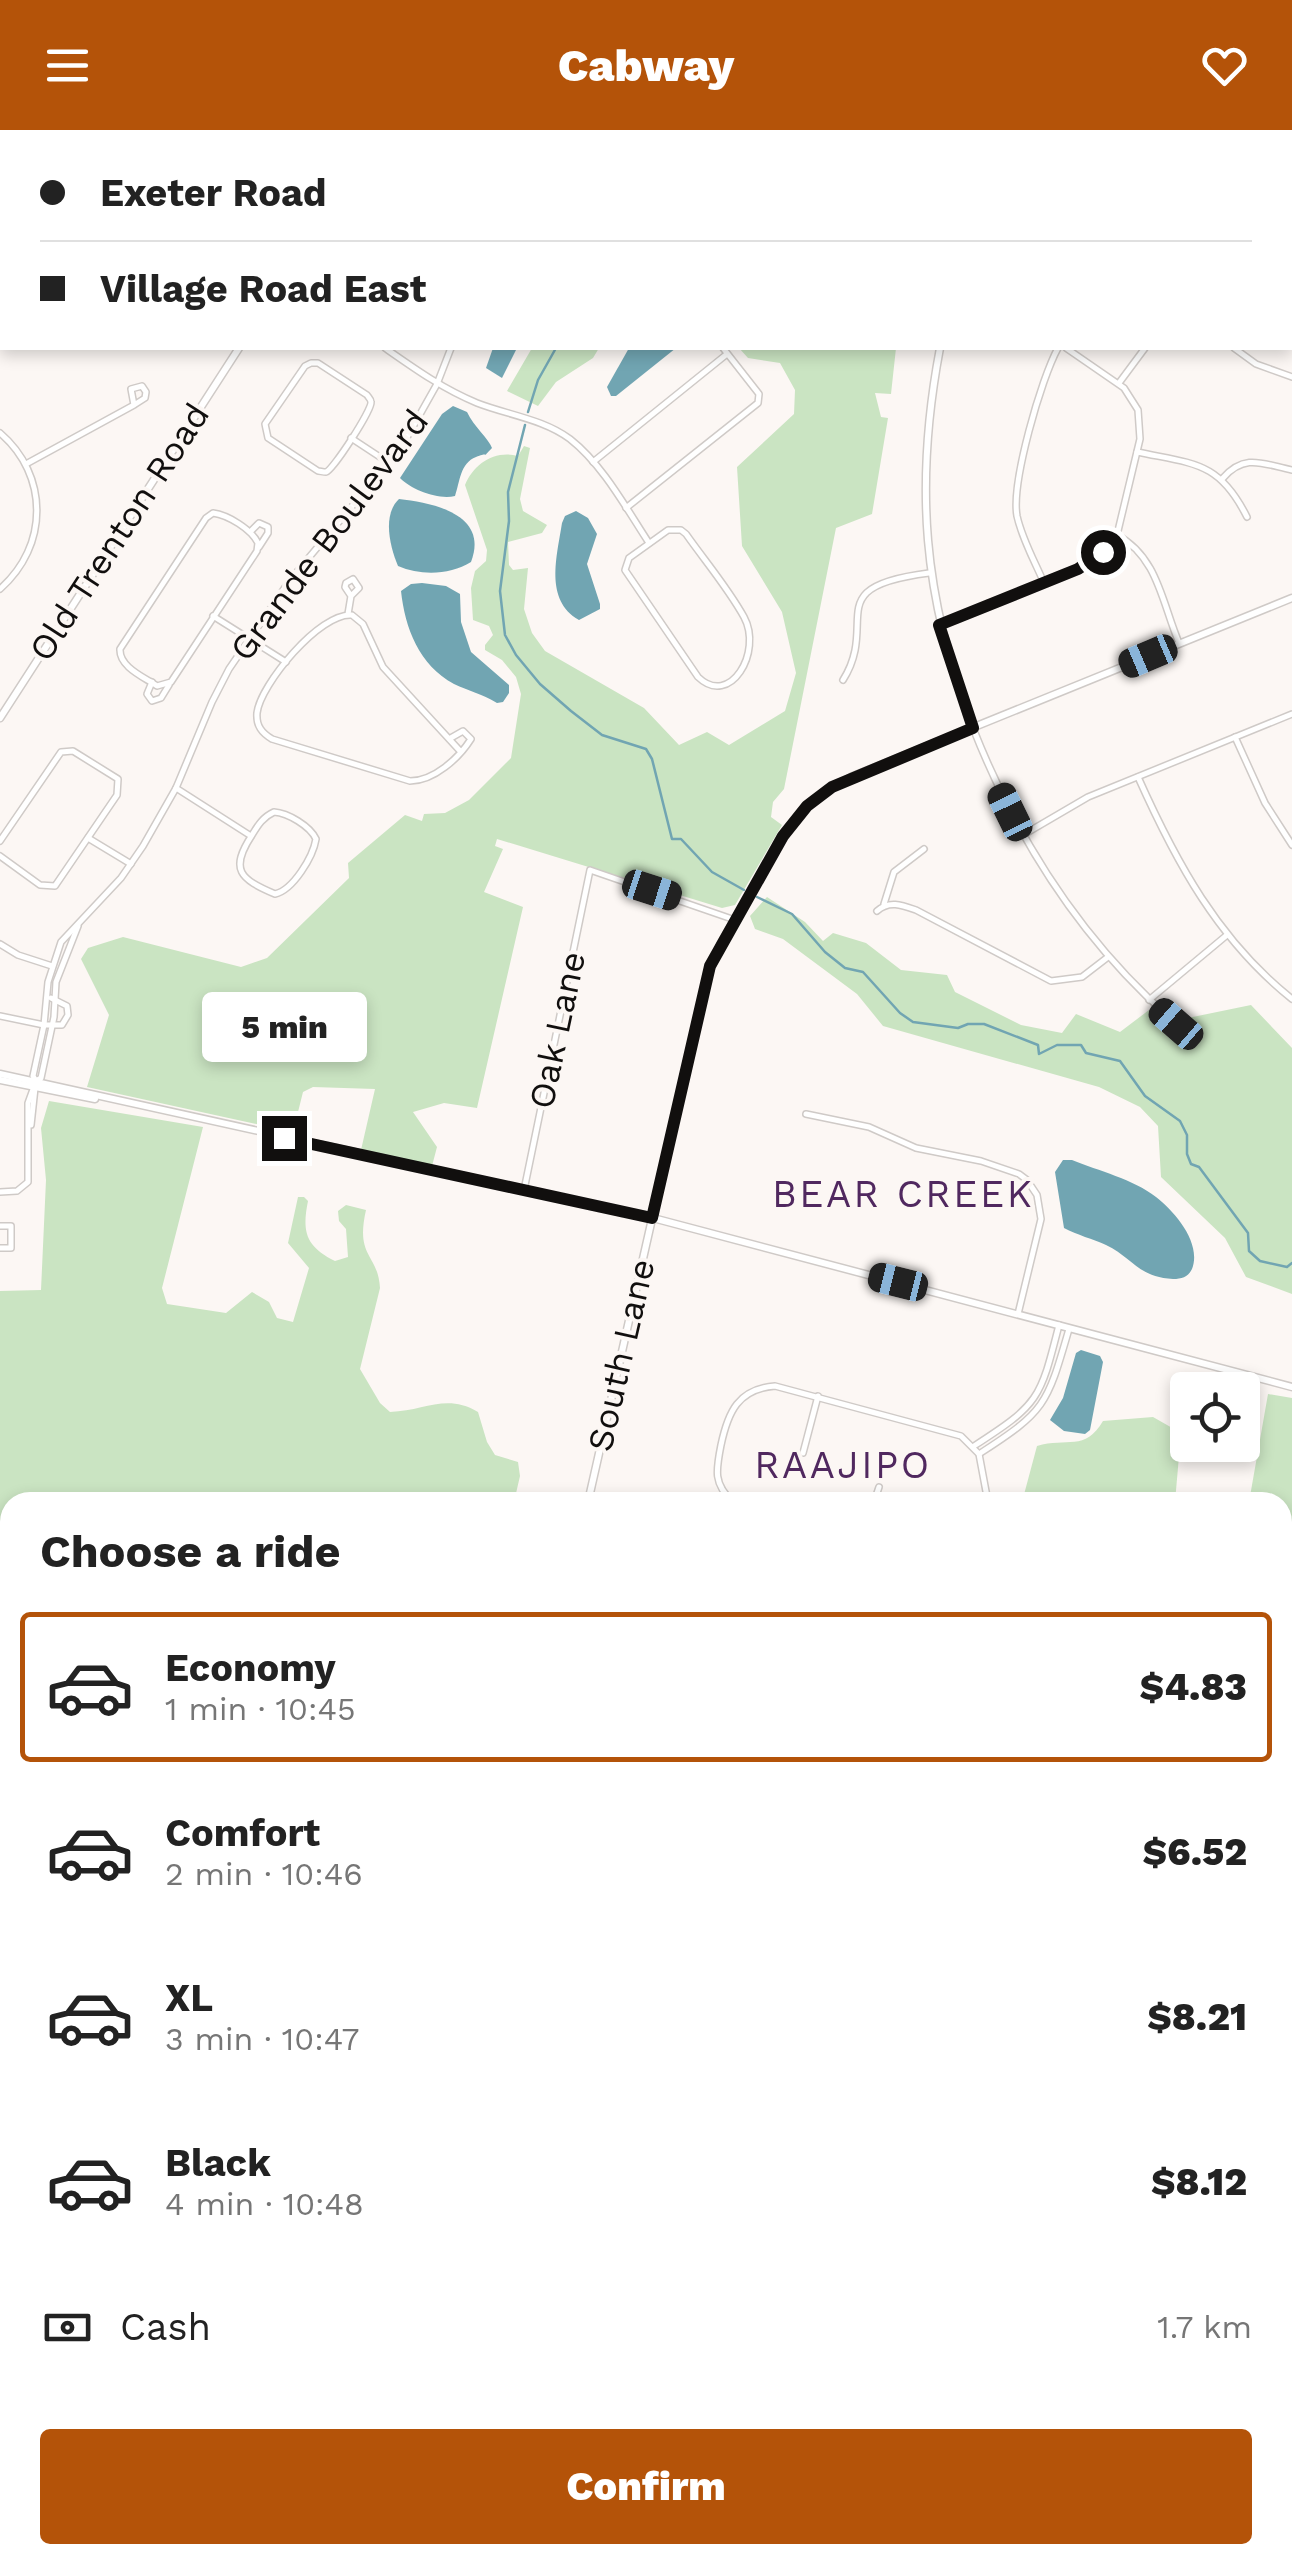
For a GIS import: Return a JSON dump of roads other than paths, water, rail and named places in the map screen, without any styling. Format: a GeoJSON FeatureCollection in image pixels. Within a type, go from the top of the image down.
{"type":"FeatureCollection","features":[{"type":"Feature","properties":{"kind":"main road","name":"Old Trenton Road"},"geometry":{"type":"LineString","coordinates":[[0,718],[237,350]]}},
{"type":"Feature","properties":{"kind":"main road"},"geometry":{"type":"LineString","coordinates":[[940,350],[925,456],[929,573],[939,625],[973,728]]}},
{"type":"Feature","properties":{"kind":"main road","name":"South Lane"},"geometry":{"type":"LineString","coordinates":[[590,1492],[706,980],[715,955],[783,836],[814,799],[840,782],[1292,598]]}},
{"type":"Feature","properties":{"kind":"main road"},"geometry":{"type":"LineString","coordinates":[[0,1077],[35,1088],[204,1120],[652,1218],[1292,1387]]}},
{"type":"Feature","properties":{"kind":"street"},"geometry":{"type":"LineString","coordinates":[[388,350],[437,384],[488,407],[538,422],[571,440],[593,462],[649,543]]}},
{"type":"Feature","properties":{"kind":"street","name":"Grande Boulevard"},"geometry":{"type":"LineString","coordinates":[[0,1192],[16,1191],[28,1182],[28,1103],[42,1078],[62,942],[131,864],[176,788],[212,702],[249,638],[305,560],[390,463],[437,384],[450,350]]}},
{"type":"Feature","properties":{"kind":"street"},"geometry":{"type":"LineString","coordinates":[[593,462],[726,350],[758,394],[758,402],[626,508]]}},
{"type":"Feature","properties":{"kind":"street"},"geometry":{"type":"LineString","coordinates":[[1044,583],[1020,524],[1016,497],[1038,394],[1057,350]]}},
{"type":"Feature","properties":{"kind":"street"},"geometry":{"type":"LineString","coordinates":[[939,625],[1092,561],[1117,535],[1141,434],[1138,410],[1119,384],[1069,350]]}},
{"type":"Feature","properties":{"kind":"street"},"geometry":{"type":"LineString","coordinates":[[1119,384],[1144,350]]}},
{"type":"Feature","properties":{"kind":"street"},"geometry":{"type":"LineString","coordinates":[[1237,350],[1256,364],[1292,377]]}},
{"type":"Feature","properties":{"kind":"street"},"geometry":{"type":"LineString","coordinates":[[314,362],[370,398],[370,408],[351,438],[332,468],[322,472],[268,438],[264,428],[305,366],[314,362]]}},
{"type":"Feature","properties":{"kind":"street"},"geometry":{"type":"LineString","coordinates":[[26,464],[134,405]]}},
{"type":"Feature","properties":{"kind":"street"},"geometry":{"type":"LineString","coordinates":[[0,433],[26,464],[36,493],[36,528],[25,559],[0,588]]}},
{"type":"Feature","properties":{"kind":"street"},"geometry":{"type":"LineString","coordinates":[[351,438],[390,463]]}},
{"type":"Feature","properties":{"kind":"street"},"geometry":{"type":"LineString","coordinates":[[1137,452],[1200,466],[1222,478],[1247,517]]}},
{"type":"Feature","properties":{"kind":"street"},"geometry":{"type":"LineString","coordinates":[[1222,478],[1246,462],[1292,470]]}},
{"type":"Feature","properties":{"kind":"street"},"geometry":{"type":"LineString","coordinates":[[171,682],[161,686],[121,660],[123,644],[209,515],[220,514],[250,532],[257,539],[257,551]]}},
{"type":"Feature","properties":{"kind":"street"},"geometry":{"type":"LineString","coordinates":[[152,682],[147,694],[155,701],[257,551],[268,526],[257,524],[250,532]]}},
{"type":"Feature","properties":{"kind":"street"},"geometry":{"type":"LineString","coordinates":[[668,530],[681,530],[744,618],[750,633],[750,656],[744,668],[726,683],[716,687],[698,677],[626,570],[626,560],[649,543],[668,530]]}},
{"type":"Feature","properties":{"kind":"street"},"geometry":{"type":"LineString","coordinates":[[1117,535],[1146,558],[1179,643]]}},
{"type":"Feature","properties":{"kind":"street"},"geometry":{"type":"LineString","coordinates":[[843,680],[852,658],[858,607],[866,594],[891,578],[929,573]]}},
{"type":"Feature","properties":{"kind":"street"},"geometry":{"type":"LineString","coordinates":[[348,614],[351,596]]}},
{"type":"Feature","properties":{"kind":"street"},"geometry":{"type":"LineString","coordinates":[[449,739],[460,731],[469,733],[470,742],[460,752],[430,778],[410,781],[272,739],[260,728],[257,710],[286,662],[316,630],[348,614],[363,624],[383,668],[460,752]]}},
{"type":"Feature","properties":{"kind":"street"},"geometry":{"type":"LineString","coordinates":[[213,616],[286,662]]}},
{"type":"Feature","properties":{"kind":"street"},"geometry":{"type":"LineString","coordinates":[[1023,835],[1088,797],[1292,714]]}},
{"type":"Feature","properties":{"kind":"street"},"geometry":{"type":"LineString","coordinates":[[973,728],[1023,835],[1070,908],[1108,956],[1176,1024]]}},
{"type":"Feature","properties":{"kind":"street"},"geometry":{"type":"LineString","coordinates":[[1235,736],[1265,803],[1292,846]]}},
{"type":"Feature","properties":{"kind":"street"},"geometry":{"type":"LineString","coordinates":[[0,840],[57,755],[69,750],[114,776],[119,784],[117,794],[58,883],[51,887],[40,885],[0,856]]}},
{"type":"Feature","properties":{"kind":"street"},"geometry":{"type":"LineString","coordinates":[[1138,777],[1184,874],[1227,935],[1292,999]]}},
{"type":"Feature","properties":{"kind":"street"},"geometry":{"type":"LineString","coordinates":[[176,788],[252,836]]}},
{"type":"Feature","properties":{"kind":"street"},"geometry":{"type":"LineString","coordinates":[[274,812],[283,813],[315,834],[315,847],[284,892],[271,893],[241,873],[238,858],[252,836],[266,816],[274,812]]}},
{"type":"Feature","properties":{"kind":"street"},"geometry":{"type":"LineString","coordinates":[[88,838],[131,864]]}},
{"type":"Feature","properties":{"kind":"street"},"geometry":{"type":"LineString","coordinates":[[878,911],[884,905],[894,872],[924,848]]}},
{"type":"Feature","properties":{"kind":"street","name":"Oak Lane"},"geometry":{"type":"LineString","coordinates":[[524,1190],[590,870],[735,920]]}},
{"type":"Feature","properties":{"kind":"street"},"geometry":{"type":"LineString","coordinates":[[884,905],[916,910],[1029,972],[1051,980],[1082,977],[1108,956]]}},
{"type":"Feature","properties":{"kind":"street"},"geometry":{"type":"LineString","coordinates":[[1149,1000],[1227,935]]}},
{"type":"Feature","properties":{"kind":"street"},"geometry":{"type":"LineString","coordinates":[[0,944],[18,955],[56,966]]}},
{"type":"Feature","properties":{"kind":"street"},"geometry":{"type":"LineString","coordinates":[[0,1016],[62,1024],[68,1014],[64,1002],[51,998]]}},
{"type":"Feature","properties":{"kind":"street"},"geometry":{"type":"LineString","coordinates":[[806,1114],[870,1127],[916,1148],[981,1161],[1027,1180],[1037,1195],[1042,1218],[1018,1314]]}},
{"type":"Feature","properties":{"kind":"street"},"geometry":{"type":"LineString","coordinates":[[0,1226],[11,1226],[11,1248],[0,1248]]}},
{"type":"Feature","properties":{"kind":"street"},"geometry":{"type":"LineString","coordinates":[[974,1446],[1024,1412],[1038,1392],[1059,1325]]}},
{"type":"Feature","properties":{"kind":"street"},"geometry":{"type":"LineString","coordinates":[[978,1454],[1034,1415],[1048,1396],[1070,1328]]}},
{"type":"Feature","properties":{"kind":"street"},"geometry":{"type":"LineString","coordinates":[[1049,1364],[1058,1366]]}},
{"type":"Feature","properties":{"kind":"street"},"geometry":{"type":"LineString","coordinates":[[723,1492],[716,1474],[726,1421],[734,1404],[749,1392],[775,1386],[953,1432],[974,1446],[986,1492]]}},
{"type":"Feature","properties":{"kind":"street"},"geometry":{"type":"LineString","coordinates":[[803,1453],[818,1396]]}},
{"type":"Feature","properties":{"kind":"street"},"geometry":{"type":"LineString","coordinates":[[878,1492],[880,1488]]}},
{"type":"Feature","properties":{"kind":"water"},"geometry":{"type":"Polygon","coordinates":[[[492,350],[516,350],[502,378],[486,368],[492,350]]]}},
{"type":"Feature","properties":{"kind":"water"},"geometry":{"type":"Polygon","coordinates":[[[628,350],[674,350],[616,396],[611,396],[607,387],[628,350]]]}},
{"type":"Feature","properties":{"kind":"water"},"geometry":{"type":"Polygon","coordinates":[[[453,406],[467,412],[492,448],[467,464],[455,496],[433,495],[400,478],[442,414],[453,406]]]}},
{"type":"Feature","properties":{"kind":"water"},"geometry":{"type":"Polygon","coordinates":[[[399,499],[442,508],[466,522],[475,546],[471,562],[435,573],[398,566],[389,522],[399,499]]]}},
{"type":"Feature","properties":{"kind":"water"},"geometry":{"type":"Polygon","coordinates":[[[576,511],[588,518],[597,534],[587,564],[600,604],[600,609],[579,620],[561,601],[556,576],[562,523],[565,516],[576,511]]]}},
{"type":"Feature","properties":{"kind":"water"},"geometry":{"type":"Polygon","coordinates":[[[422,583],[446,586],[460,594],[461,622],[471,652],[509,685],[503,702],[497,703],[454,684],[423,656],[410,632],[401,591],[422,583]]]}},
{"type":"Feature","properties":{"kind":"water"},"geometry":{"type":"Polygon","coordinates":[[[1063,1160],[1126,1180],[1163,1203],[1190,1239],[1194,1259],[1189,1274],[1173,1279],[1152,1275],[1106,1245],[1064,1228],[1055,1172],[1063,1160]]]}},
{"type":"Feature","properties":{"kind":"water"},"geometry":{"type":"Polygon","coordinates":[[[1081,1350],[1100,1356],[1103,1362],[1090,1430],[1085,1434],[1064,1431],[1050,1420],[1063,1398],[1076,1353],[1081,1350]]]}},
{"type":"Feature","properties":{"kind":"waterway"},"geometry":{"type":"LineString","coordinates":[[528,412],[538,380],[555,350]]}},
{"type":"Feature","properties":{"kind":"waterway"},"geometry":{"type":"LineString","coordinates":[[525,425],[508,492],[509,521],[500,591],[505,635],[540,684],[571,711],[602,735],[646,749],[672,839],[681,839],[712,872],[744,890]]}},
{"type":"Feature","properties":{"kind":"waterway"},"geometry":{"type":"LineString","coordinates":[[757,897],[792,914],[825,952],[845,968],[863,972],[913,1022],[958,1028],[984,1024],[1038,1045],[1039,1054],[1057,1045],[1081,1045],[1086,1053],[1120,1061],[1145,1096],[1180,1121],[1187,1135],[1191,1164],[1199,1167],[1248,1233],[1249,1251],[1260,1261],[1287,1267],[1292,1263]]}},
{"type":"Feature","properties":{"kind":"district","name":"BEAR CREEK"},"geometry":{"type":"Point","coordinates":[903,1194]}},
{"type":"Feature","properties":{"kind":"district","name":"RAAJIPO"},"geometry":{"type":"Point","coordinates":[843,1465]}}]}
